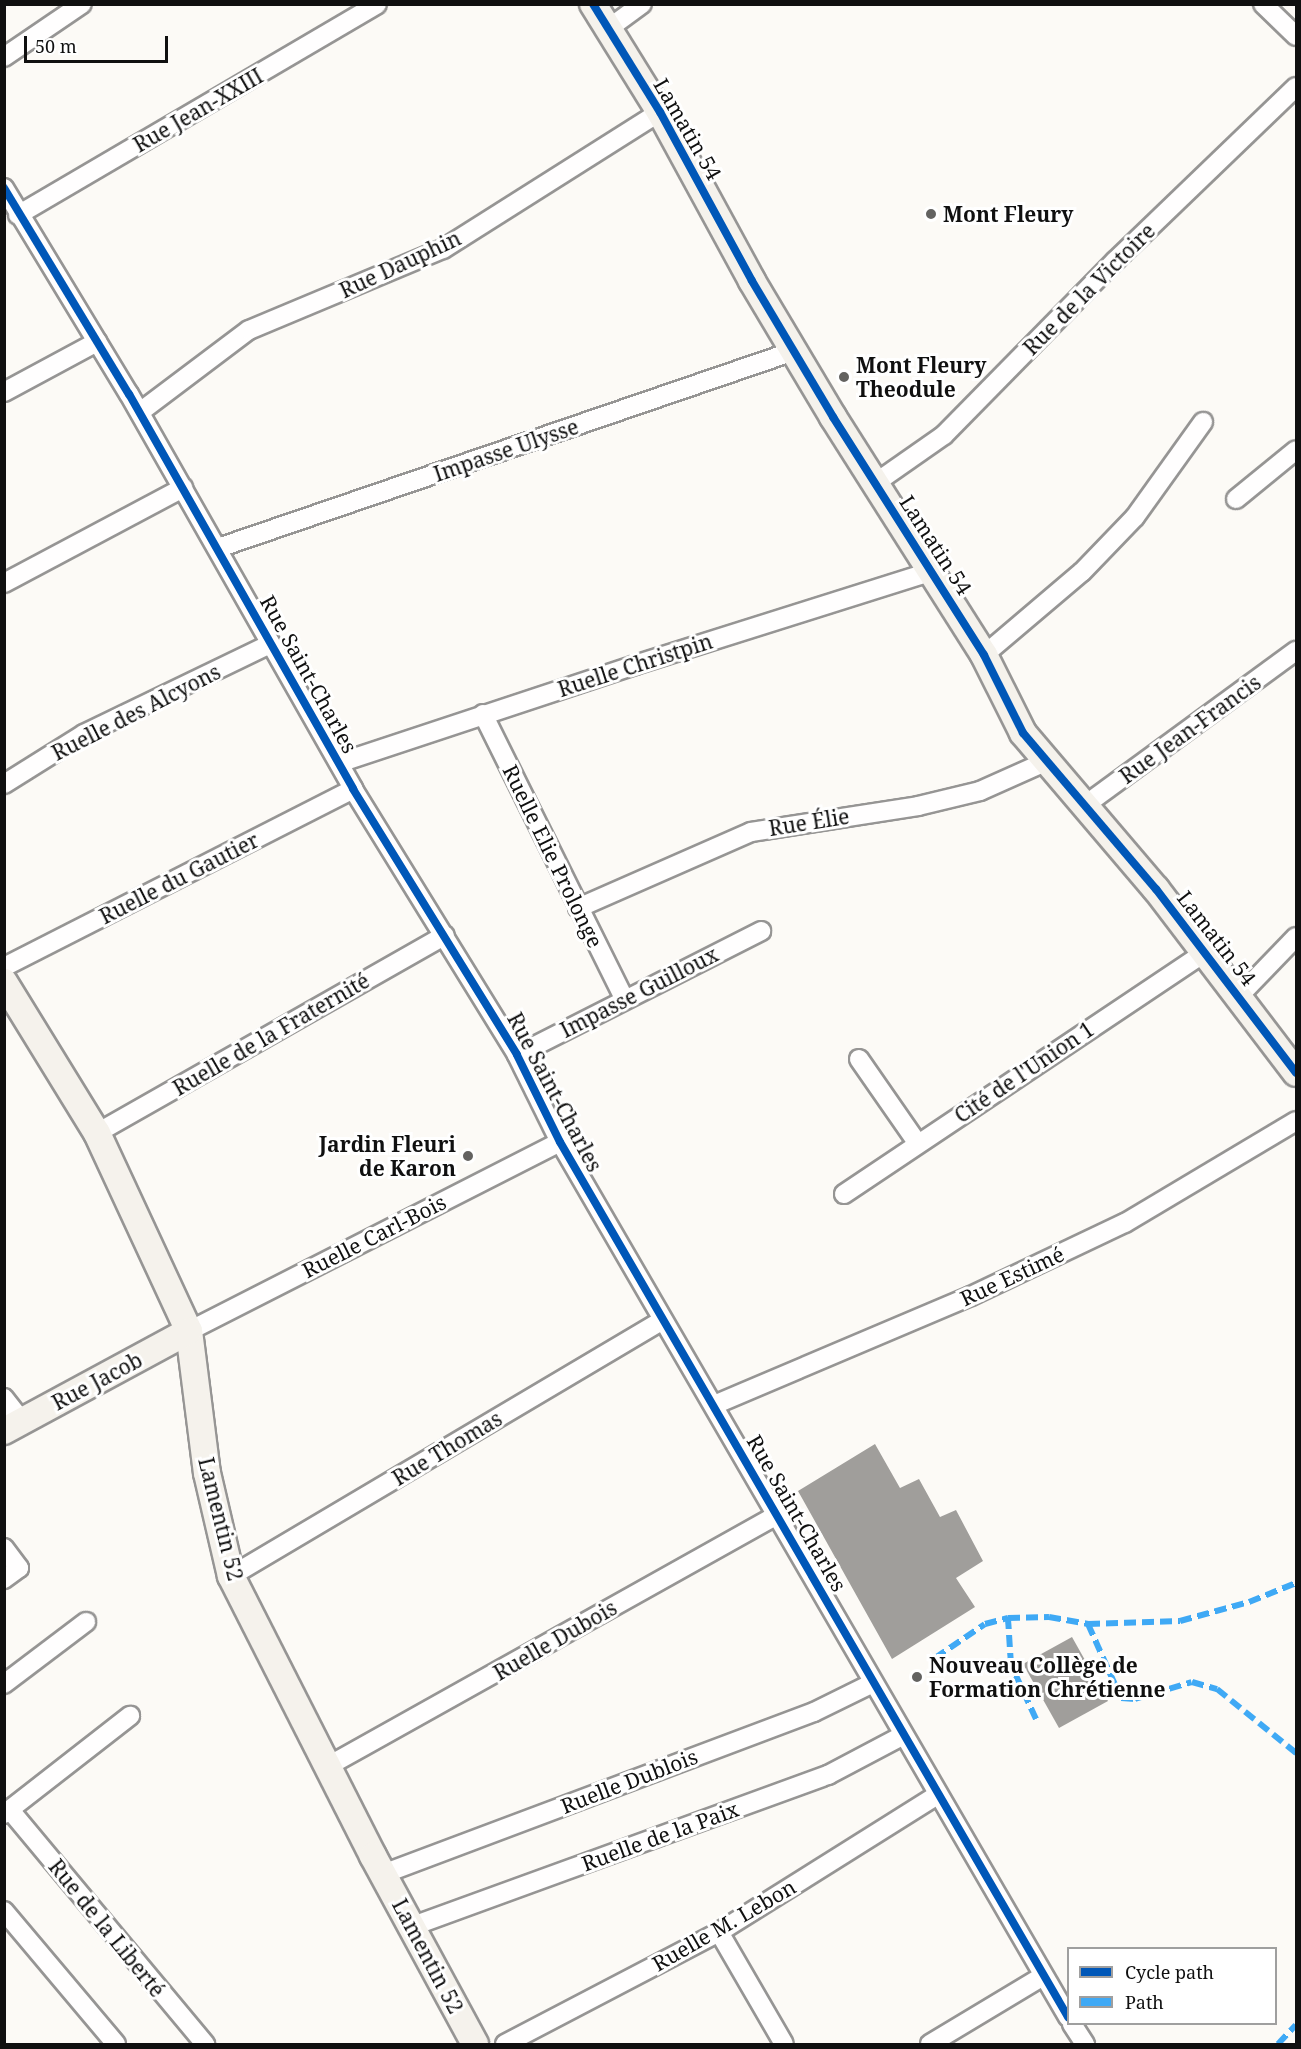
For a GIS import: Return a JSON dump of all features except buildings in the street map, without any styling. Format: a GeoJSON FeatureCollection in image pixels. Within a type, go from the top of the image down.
{"type":"FeatureCollection","features":[{"type":"Feature","properties":{"kind":"street"},"geometry":{"type":"LineString","coordinates":[[4,57],[82,4]]}},
{"type":"Feature","properties":{"kind":"street","name":"Rue Jean-XXIII"},"geometry":{"type":"LineString","coordinates":[[18,215],[377,4]]}},
{"type":"Feature","properties":{"kind":"street","name":"Lamatin 54"},"geometry":{"type":"LineString","coordinates":[[593,4],[660,112],[794,351],[874,484],[934,571],[984,656],[1023,733],[1205,952],[1294,1065]]}},
{"type":"Feature","properties":{"kind":"street"},"geometry":{"type":"LineString","coordinates":[[608,29],[642,4]]}},
{"type":"Feature","properties":{"kind":"street"},"geometry":{"type":"LineString","coordinates":[[1265,5],[1296,36]]}},
{"type":"Feature","properties":{"kind":"street","name":"Rue de la Victoire"},"geometry":{"type":"LineString","coordinates":[[874,484],[944,435],[1115,261],[1296,87]]}},
{"type":"Feature","properties":{"kind":"street","name":"Rue Dauphin"},"geometry":{"type":"LineString","coordinates":[[140,412],[249,330],[442,249],[660,112]]}},
{"type":"Feature","properties":{"kind":"street","name":"Rue Saint-Charles"},"geometry":{"type":"LineString","coordinates":[[4,188],[18,215],[140,412],[353,789],[517,1055],[560,1142],[779,1514],[936,1796],[1067,2015]]}},
{"type":"Feature","properties":{"kind":"street"},"geometry":{"type":"LineString","coordinates":[[4,392],[97,342]]}},
{"type":"Feature","properties":{"kind":"street","name":"Impasse Ulysse"},"geometry":{"type":"LineString","coordinates":[[218,548],[794,351]]}},
{"type":"Feature","properties":{"kind":"street"},"geometry":{"type":"LineString","coordinates":[[984,656],[1082,572],[1135,517],[1203,422]]}},
{"type":"Feature","properties":{"kind":"street"},"geometry":{"type":"LineString","coordinates":[[1236,499],[1296,450]]}},
{"type":"Feature","properties":{"kind":"street"},"geometry":{"type":"LineString","coordinates":[[4,583],[183,488]]}},
{"type":"Feature","properties":{"kind":"street","name":"Ruelle Christpin"},"geometry":{"type":"LineString","coordinates":[[339,763],[483,714],[934,571]]}},
{"type":"Feature","properties":{"kind":"street","name":"Ruelle des Alcyons"},"geometry":{"type":"LineString","coordinates":[[4,784],[84,734],[270,644]]}},
{"type":"Feature","properties":{"kind":"street","name":"Rue Jean-Francis"},"geometry":{"type":"LineString","coordinates":[[1084,806],[1296,651]]}},
{"type":"Feature","properties":{"kind":"street","name":"Ruelle Elie Prolonge"},"geometry":{"type":"LineString","coordinates":[[483,714],[624,998]]}},
{"type":"Feature","properties":{"kind":"street","name":"Rue Élie"},"geometry":{"type":"LineString","coordinates":[[578,908],[751,832],[918,806],[980,791],[1047,761]]}},
{"type":"Feature","properties":{"kind":"street","name":"Ruelle du Gautier"},"geometry":{"type":"LineString","coordinates":[[4,967],[353,789]]}},
{"type":"Feature","properties":{"kind":"street","name":"Impasse Guilloux"},"geometry":{"type":"LineString","coordinates":[[517,1055],[624,998],[761,931]]}},
{"type":"Feature","properties":{"kind":"street","name":"Ruelle de la Fraternité"},"geometry":{"type":"LineString","coordinates":[[97,1132],[445,935]]}},
{"type":"Feature","properties":{"kind":"street"},"geometry":{"type":"LineString","coordinates":[[1239,996],[1296,937]]}},
{"type":"Feature","properties":{"kind":"street","name":"Cité de l'Union 1"},"geometry":{"type":"LineString","coordinates":[[844,1194],[1205,952]]}},
{"type":"Feature","properties":{"kind":"street","name":"Lamentin 52"},"geometry":{"type":"LineString","coordinates":[[4,982],[97,1132],[189,1331],[207,1473],[231,1576],[384,1874],[475,2044]]}},
{"type":"Feature","properties":{"kind":"street"},"geometry":{"type":"LineString","coordinates":[[859,1059],[918,1144]]}},
{"type":"Feature","properties":{"kind":"street","name":"Rue Estimé"},"geometry":{"type":"LineString","coordinates":[[714,1405],[960,1301],[1125,1224],[1296,1121]]}},
{"type":"Feature","properties":{"kind":"street","name":"Ruelle Carl-Bois"},"geometry":{"type":"LineString","coordinates":[[189,1331],[560,1142]]}},
{"type":"Feature","properties":{"kind":"street","name":"Rue Thomas"},"geometry":{"type":"LineString","coordinates":[[231,1576],[663,1320]]}},
{"type":"Feature","properties":{"kind":"street","name":"Rue Jacob"},"geometry":{"type":"LineString","coordinates":[[13,1426],[189,1331]]}},
{"type":"Feature","properties":{"kind":"street"},"geometry":{"type":"LineString","coordinates":[[4,1398],[13,1426]]}},
{"type":"Feature","properties":{"kind":"street","name":"Ruelle Dubois"},"geometry":{"type":"LineString","coordinates":[[330,1765],[779,1514]]}},
{"type":"Feature","properties":{"kind":"street"},"geometry":{"type":"LineString","coordinates":[[4,1548],[19,1568],[4,1580]]}},
{"type":"Feature","properties":{"kind":"street"},"geometry":{"type":"LineString","coordinates":[[4,1684],[86,1622]]}},
{"type":"Feature","properties":{"kind":"street","name":"Ruelle Dublois"},"geometry":{"type":"LineString","coordinates":[[384,1874],[814,1712],[873,1683]]}},
{"type":"Feature","properties":{"kind":"street"},"geometry":{"type":"LineString","coordinates":[[7,1812],[130,1716]]}},
{"type":"Feature","properties":{"kind":"street","name":"Ruelle de la Paix"},"geometry":{"type":"LineString","coordinates":[[413,1926],[828,1775],[902,1736]]}},
{"type":"Feature","properties":{"kind":"street","name":"Ruelle M. Lebon"},"geometry":{"type":"LineString","coordinates":[[505,2044],[719,1932],[936,1796]]}},
{"type":"Feature","properties":{"kind":"street","name":"Rue de la Liberté"},"geometry":{"type":"LineString","coordinates":[[7,1812],[205,2044]]}},
{"type":"Feature","properties":{"kind":"street"},"geometry":{"type":"LineString","coordinates":[[4,1911],[116,2044]]}},
{"type":"Feature","properties":{"kind":"street"},"geometry":{"type":"LineString","coordinates":[[719,1932],[784,2044]]}},
{"type":"Feature","properties":{"kind":"street"},"geometry":{"type":"LineString","coordinates":[[930,2044],[1043,1976]]}},
{"type":"Feature","properties":{"kind":"street"},"geometry":{"type":"LineString","coordinates":[[1073,2025],[1085,2044]]}},
{"type":"Feature","properties":{"kind":"marked path"},"geometry":{"type":"LineString","coordinates":[[1088,1624],[1180,1621],[1249,1602],[1296,1583]]}},
{"type":"Feature","properties":{"kind":"marked path"},"geometry":{"type":"LineString","coordinates":[[1036,1719],[1011,1665],[1008,1618],[1049,1617],[1088,1624],[1121,1698],[1135,1699],[1192,1682],[1217,1689],[1296,1753]]}},
{"type":"Feature","properties":{"kind":"marked path"},"geometry":{"type":"LineString","coordinates":[[935,1658],[985,1624],[1008,1618]]}},
{"type":"Feature","properties":{"kind":"marked path"},"geometry":{"type":"LineString","coordinates":[[1278,2044],[1296,2025]]}},
{"type":"Feature","properties":{"kind":"cycle path"},"geometry":{"type":"LineString","coordinates":[[593,4],[660,112],[752,281],[833,417],[984,655],[1023,733],[1156,889],[1296,1073]]}},
{"type":"Feature","properties":{"kind":"cycle path"},"geometry":{"type":"LineString","coordinates":[[4,188],[129,394],[353,789],[517,1055],[560,1142],[1067,2015]]}},
{"type":"Feature","properties":{"kind":"place","name":"Mont Fleury"},"geometry":{"type":"Point","coordinates":[931,214]}},
{"type":"Feature","properties":{"kind":"place","name":"Mont Fleury Theodule"},"geometry":{"type":"Point","coordinates":[844,377]}},
{"type":"Feature","properties":{"kind":"place","name":"Jardin Fleuri de Karon"},"geometry":{"type":"Point","coordinates":[468,1156]}},
{"type":"Feature","properties":{"kind":"place","name":"Nouveau Collège de Formation Chrétienne"},"geometry":{"type":"Point","coordinates":[917,1677]}}]}
